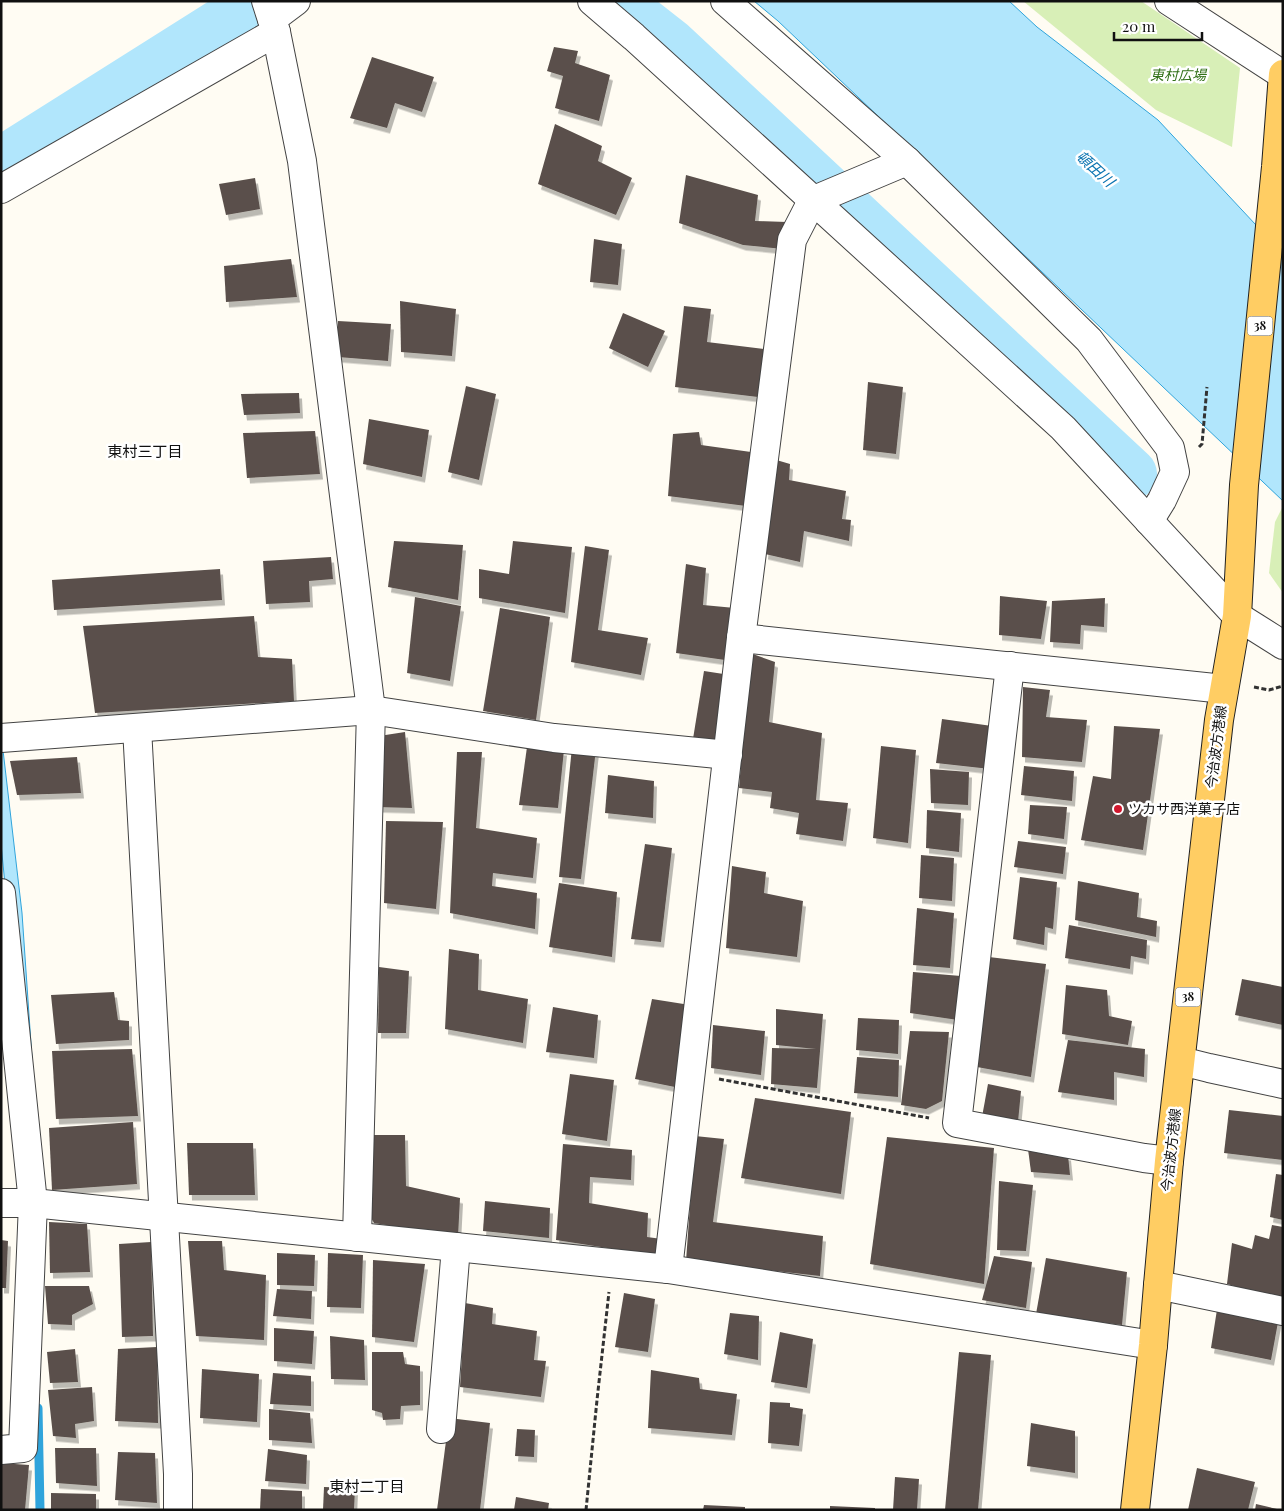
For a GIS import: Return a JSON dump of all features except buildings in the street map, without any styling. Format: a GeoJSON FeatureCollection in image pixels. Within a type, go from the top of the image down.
{"type":"FeatureCollection","features":[{"type":"Feature","properties":{"kind":"main road","name":"今治波方港線"},"geometry":{"type":"LineString","coordinates":[[1135,1510],[1153,1345],[1169,1161],[1181,1061],[1236,687],[1237,616],[1244,485],[1276,167],[1283,74]]}},
{"type":"Feature","properties":{"kind":"street"},"geometry":{"type":"LineString","coordinates":[[1,189],[296,1]]}},
{"type":"Feature","properties":{"kind":"street"},"geometry":{"type":"LineString","coordinates":[[592,1],[634,37],[1063,428],[1237,616],[1283,645]]}},
{"type":"Feature","properties":{"kind":"street"},"geometry":{"type":"LineString","coordinates":[[725,1],[907,161],[1089,340],[1170,448],[1175,472],[1162,500],[1149,520]]}},
{"type":"Feature","properties":{"kind":"street"},"geometry":{"type":"LineString","coordinates":[[1169,1],[1283,74]]}},
{"type":"Feature","properties":{"kind":"street"},"geometry":{"type":"LineString","coordinates":[[271,18],[302,161],[371,710],[358,1237]]}},
{"type":"Feature","properties":{"kind":"street"},"geometry":{"type":"LineString","coordinates":[[668,1269],[741,638],[792,240],[812,201],[907,161]]}},
{"type":"Feature","properties":{"kind":"street"},"geometry":{"type":"LineString","coordinates":[[741,638],[1236,687]]}},
{"type":"Feature","properties":{"kind":"street"},"geometry":{"type":"LineString","coordinates":[[1010,666],[957,1123],[1169,1161]]}},
{"type":"Feature","properties":{"kind":"street"},"geometry":{"type":"LineString","coordinates":[[1,738],[371,710],[554,738],[728,755]]}},
{"type":"Feature","properties":{"kind":"street"},"geometry":{"type":"LineString","coordinates":[[137,728],[178,1474],[178,1510]]}},
{"type":"Feature","properties":{"kind":"street"},"geometry":{"type":"LineString","coordinates":[[1,893],[33,1203],[23,1448],[1,1450]]}},
{"type":"Feature","properties":{"kind":"street"},"geometry":{"type":"LineString","coordinates":[[1181,1061],[1283,1084]]}},
{"type":"Feature","properties":{"kind":"street"},"geometry":{"type":"LineString","coordinates":[[1,1203],[33,1203],[668,1269],[1153,1345]]}},
{"type":"Feature","properties":{"kind":"street"},"geometry":{"type":"LineString","coordinates":[[441,1429],[456,1248]]}},
{"type":"Feature","properties":{"kind":"street"},"geometry":{"type":"LineString","coordinates":[[1158,1284],[1283,1310]]}},
{"type":"Feature","properties":{"kind":"path"},"geometry":{"type":"LineString","coordinates":[[1175,472],[1202,444],[1207,387]]}},
{"type":"Feature","properties":{"kind":"path"},"geometry":{"type":"LineString","coordinates":[[1236,687],[1269,690],[1283,686]]}},
{"type":"Feature","properties":{"kind":"path"},"geometry":{"type":"LineString","coordinates":[[691,1074],[957,1123]]}},
{"type":"Feature","properties":{"kind":"path"},"geometry":{"type":"LineString","coordinates":[[586,1510],[596,1400],[612,1264]]}},
{"type":"Feature","properties":{"kind":"green space","name":"東村広場"},"geometry":{"type":"Polygon","coordinates":[[[1023,1],[1141,1],[1240,68],[1232,147],[1156,110],[1023,1]]]}},
{"type":"Feature","properties":{"kind":"green space"},"geometry":{"type":"Polygon","coordinates":[[[1282,508],[1283,593],[1269,573],[1275,522],[1282,508]]]}},
{"type":"Feature","properties":{"kind":"water","name":"頓田川"},"geometry":{"type":"Polygon","coordinates":[[[754,1],[1009,1],[1037,27],[1158,120],[1283,254],[1283,501],[778,21],[754,1]]]}},
{"type":"Feature","properties":{"kind":"water"},"geometry":{"type":"Polygon","coordinates":[[[1,733],[22,913],[35,1102],[20,1036],[1,844],[1,733]]]}},
{"type":"Feature","properties":{"kind":"waterway"},"geometry":{"type":"LineString","coordinates":[[1,163],[258,1]]}},
{"type":"Feature","properties":{"kind":"waterway"},"geometry":{"type":"LineString","coordinates":[[615,1],[671,45],[1131,474]]}},
{"type":"Feature","properties":{"kind":"waterway"},"geometry":{"type":"LineString","coordinates":[[38,1408],[40,1510]]}},
{"type":"Feature","properties":{"kind":"place","name":"ツカサ西洋菓子店"},"geometry":{"type":"Point","coordinates":[1118,809]}},
{"type":"Feature","properties":{"kind":"district","name":"東村三丁目"},"geometry":{"type":"Point","coordinates":[145,452]}},
{"type":"Feature","properties":{"kind":"district","name":"東村二丁目"},"geometry":{"type":"Point","coordinates":[367,1487]}}]}
